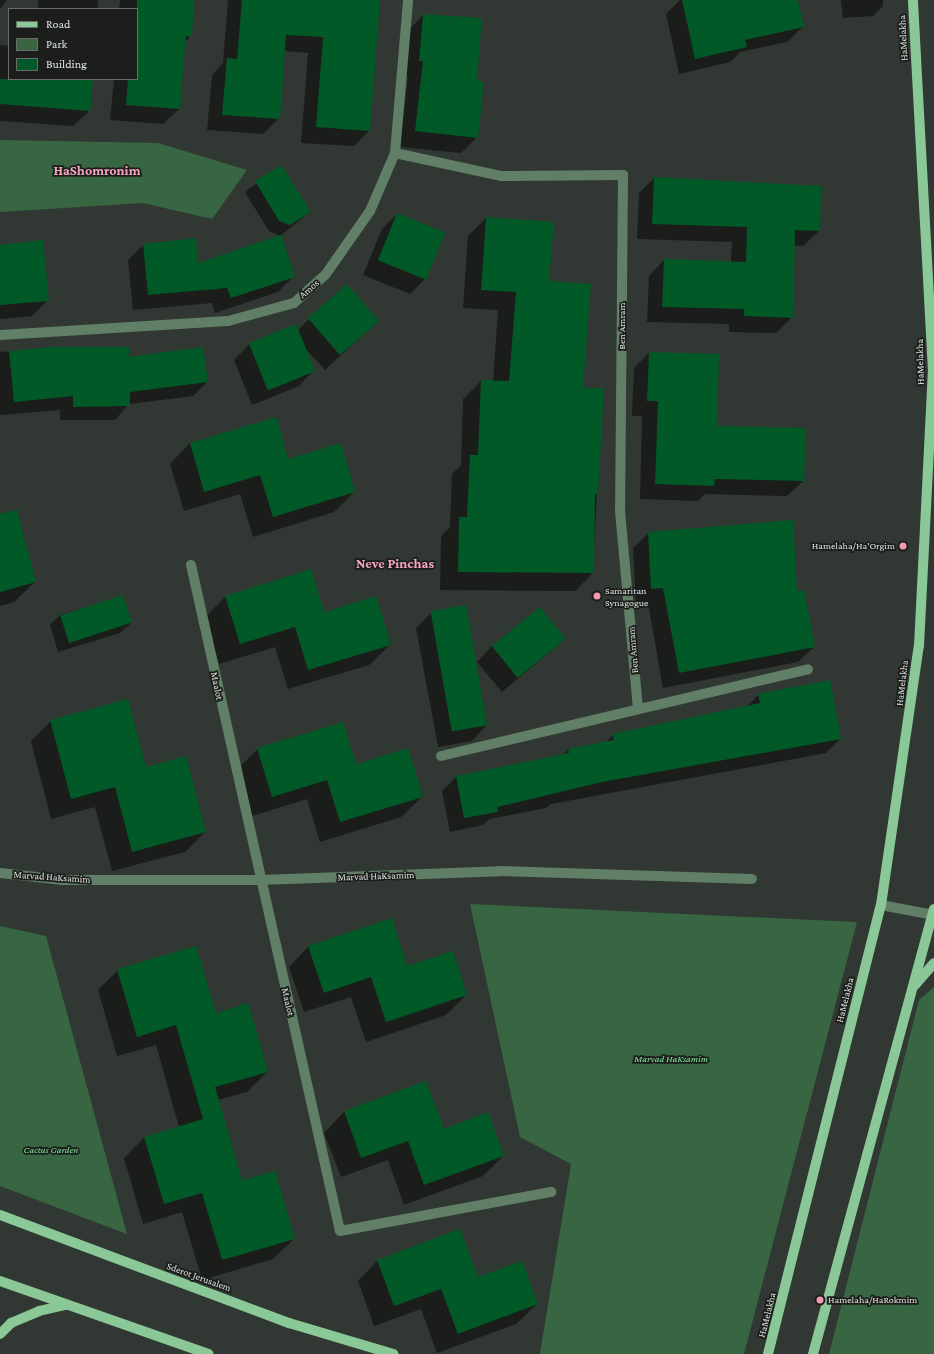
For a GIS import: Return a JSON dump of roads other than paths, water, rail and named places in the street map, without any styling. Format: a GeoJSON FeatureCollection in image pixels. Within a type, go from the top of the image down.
{"type":"FeatureCollection","features":[{"type":"Feature","properties":{"kind":"main road","name":"HaMelakha"},"geometry":{"type":"LineString","coordinates":[[768,1354],[774,1337],[881,905],[919,646],[934,371],[913,0]]}},
{"type":"Feature","properties":{"kind":"main road"},"geometry":{"type":"LineString","coordinates":[[813,1354],[912,988],[934,913]]}},
{"type":"Feature","properties":{"kind":"main road"},"geometry":{"type":"LineString","coordinates":[[912,988],[934,963]]}},
{"type":"Feature","properties":{"kind":"main road","name":"Sderot Jerusalem"},"geometry":{"type":"LineString","coordinates":[[0,1215],[289,1323],[393,1354]]}},
{"type":"Feature","properties":{"kind":"main road"},"geometry":{"type":"LineString","coordinates":[[0,1281],[209,1354]]}},
{"type":"Feature","properties":{"kind":"main road"},"geometry":{"type":"LineString","coordinates":[[0,1334],[11,1324],[32,1314],[66,1305]]}},
{"type":"Feature","properties":{"kind":"main road"},"geometry":{"type":"LineString","coordinates":[[765,1354],[774,1337]]}},
{"type":"Feature","properties":{"kind":"street","name":"Amos"},"geometry":{"type":"LineString","coordinates":[[0,335],[228,321],[294,303],[326,274],[370,211],[395,153],[408,0]]}},
{"type":"Feature","properties":{"kind":"street","name":"Ben Amram"},"geometry":{"type":"LineString","coordinates":[[395,153],[501,176],[623,175],[620,511],[638,707]]}},
{"type":"Feature","properties":{"kind":"street","name":"Maalot"},"geometry":{"type":"LineString","coordinates":[[190,565],[340,1231],[551,1192]]}},
{"type":"Feature","properties":{"kind":"street"},"geometry":{"type":"LineString","coordinates":[[441,756],[638,707],[808,669]]}},
{"type":"Feature","properties":{"kind":"street","name":"Marvad HaKsamim"},"geometry":{"type":"LineString","coordinates":[[0,873],[63,880],[260,880],[500,871],[752,879]]}},
{"type":"Feature","properties":{"kind":"street"},"geometry":{"type":"LineString","coordinates":[[881,905],[934,913]]}},
{"type":"Feature","properties":{"kind":"place","name":"Hamelaha/Ha'Orgim"},"geometry":{"type":"Point","coordinates":[903,546]}},
{"type":"Feature","properties":{"kind":"place","name":"Samaritan Synagogue"},"geometry":{"type":"Point","coordinates":[597,596]}},
{"type":"Feature","properties":{"kind":"place","name":"Hamelaha/HaRokmim"},"geometry":{"type":"Point","coordinates":[820,1300]}},
{"type":"Feature","properties":{"kind":"district","name":"HaShomronim"},"geometry":{"type":"Point","coordinates":[97,170]}},
{"type":"Feature","properties":{"kind":"district","name":"Neve Pinchas"},"geometry":{"type":"Point","coordinates":[395,563]}},
{"type":"Feature","properties":{"kind":"park label","name":"Cactus Garden"},"geometry":{"type":"Point","coordinates":[51,1150]}}]}
